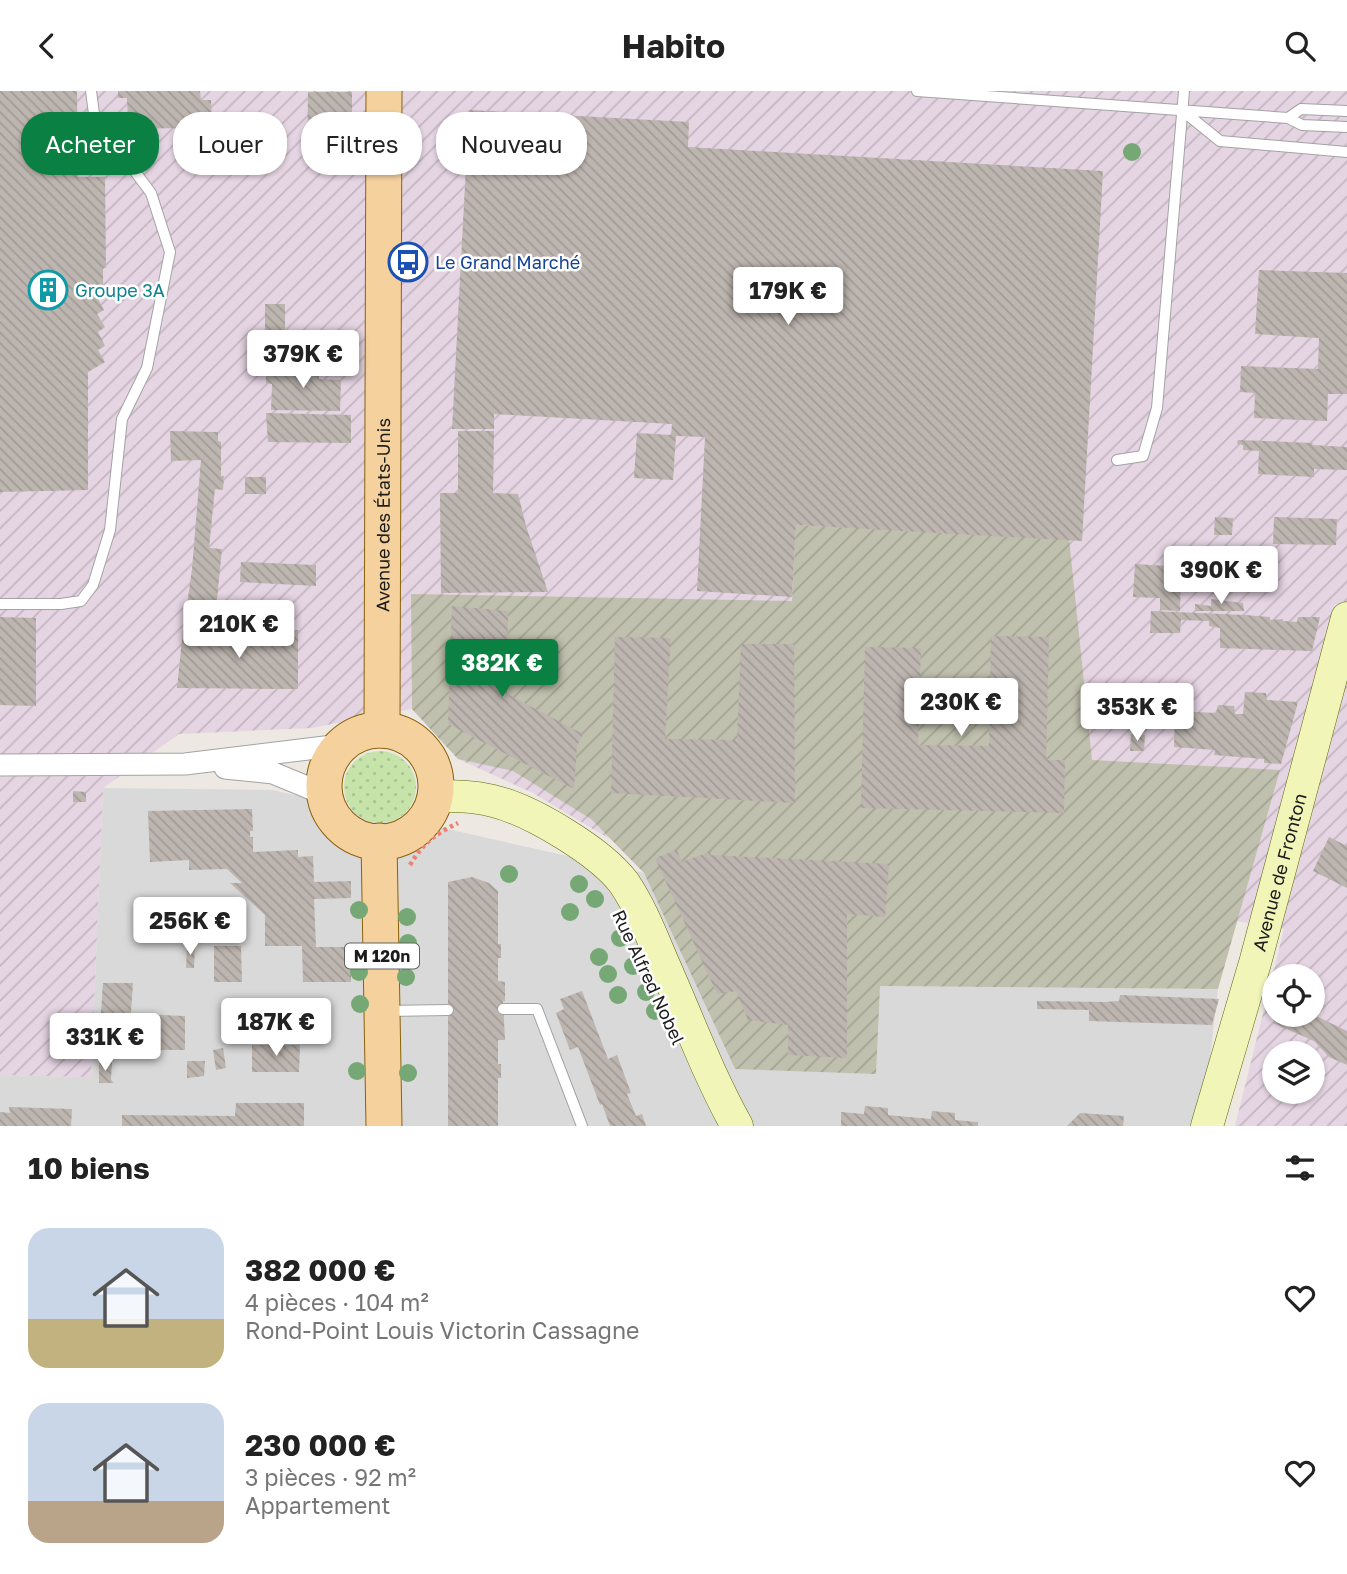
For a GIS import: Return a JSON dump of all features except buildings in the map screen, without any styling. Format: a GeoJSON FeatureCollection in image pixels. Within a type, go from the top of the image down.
{"type":"FeatureCollection","features":[{"type":"Feature","properties":{"kind":"main road","name":"Avenue des États-Unis"},"geometry":{"type":"LineString","coordinates":[[382,730],[384,91]]}},
{"type":"Feature","properties":{"kind":"main road"},"geometry":{"type":"LineString","coordinates":[[382,730],[401,734],[417,744],[429,759],[435,777],[435,796],[421,823],[409,833],[395,840],[379,841],[363,839],[349,833],[338,822],[329,809],[324,794],[324,776],[330,759],[341,745],[353,736],[382,730]]}},
{"type":"Feature","properties":{"kind":"main road","name":"M 120n"},"geometry":{"type":"LineString","coordinates":[[379,841],[384,1126]]}},
{"type":"Feature","properties":{"kind":"street","name":"Avenue de Fronton"},"geometry":{"type":"LineString","coordinates":[[1207,1126],[1255,963],[1347,618]]}},
{"type":"Feature","properties":{"kind":"street"},"geometry":{"type":"LineString","coordinates":[[185,764],[341,745]]}},
{"type":"Feature","properties":{"kind":"street"},"geometry":{"type":"LineString","coordinates":[[0,765],[185,764],[273,773],[324,794]]}},
{"type":"Feature","properties":{"kind":"street","name":"Rue Alfred Nobel"},"geometry":{"type":"LineString","coordinates":[[435,796],[462,796],[494,801],[526,813],[601,860],[623,882],[643,917],[720,1096],[737,1126]]}},
{"type":"Feature","properties":{"kind":"lane"},"geometry":{"type":"LineString","coordinates":[[0,604],[61,604],[81,601],[93,585],[110,530],[122,419],[147,368],[170,252],[151,193],[127,161],[96,129],[91,91]]}},
{"type":"Feature","properties":{"kind":"lane"},"geometry":{"type":"LineString","coordinates":[[918,91],[1288,118],[1302,125],[1347,127]]}},
{"type":"Feature","properties":{"kind":"lane"},"geometry":{"type":"LineString","coordinates":[[1117,460],[1143,456],[1157,408],[1184,91]]}},
{"type":"Feature","properties":{"kind":"lane"},"geometry":{"type":"LineString","coordinates":[[1288,118],[1301,109],[1347,111]]}},
{"type":"Feature","properties":{"kind":"lane"},"geometry":{"type":"LineString","coordinates":[[1183,111],[1220,141],[1347,152]]}},
{"type":"Feature","properties":{"kind":"lane"},"geometry":{"type":"LineString","coordinates":[[503,1009],[537,1009],[582,1126]]}},
{"type":"Feature","properties":{"kind":"lane"},"geometry":{"type":"LineString","coordinates":[[383,1011],[448,1010]]}},
{"type":"Feature","properties":{"kind":"path"},"geometry":{"type":"LineString","coordinates":[[410,865],[421,847],[433,836],[458,823],[468,822]]}},
{"type":"Feature","properties":{"kind":"shaded area"},"geometry":{"type":"Polygon","coordinates":[[[0,91],[1347,91],[1347,1126],[1235,1126],[1262,1017],[1262,1027],[1325,1027],[1325,964],[1275,964],[1284,929],[1128,903],[608,838],[533,793],[458,759],[412,709],[311,728],[179,734],[103,788],[91,1077],[0,1075],[0,91]]]}},
{"type":"Feature","properties":{"kind":"shaded area"},"geometry":{"type":"Polygon","coordinates":[[[796,525],[1069,538],[1092,760],[1280,770],[1218,989],[880,986],[876,1074],[735,1069],[644,873],[591,819],[513,771],[458,759],[412,709],[411,594],[792,601],[796,525]]]}},
{"type":"Feature","properties":{"kind":"shaded area"},"geometry":{"type":"Polygon","coordinates":[[[103,788],[272,790],[644,873],[735,1069],[880,986],[1218,989],[1202,1126],[0,1126],[0,1075],[91,1077],[103,788]]]}},
{"type":"Feature","properties":{"kind":"green space"},"geometry":{"type":"Polygon","coordinates":[[[387,751],[406,761],[414,773],[414,801],[406,813],[394,821],[373,823],[354,813],[346,801],[344,780],[354,761],[366,753],[387,751]]]}},
{"type":"Feature","properties":{"kind":"place","name":"Le Grand Marché"},"geometry":{"type":"Point","coordinates":[408,262]}},
{"type":"Feature","properties":{"kind":"place","name":"Groupe 3A"},"geometry":{"type":"Point","coordinates":[48,290]}}]}
